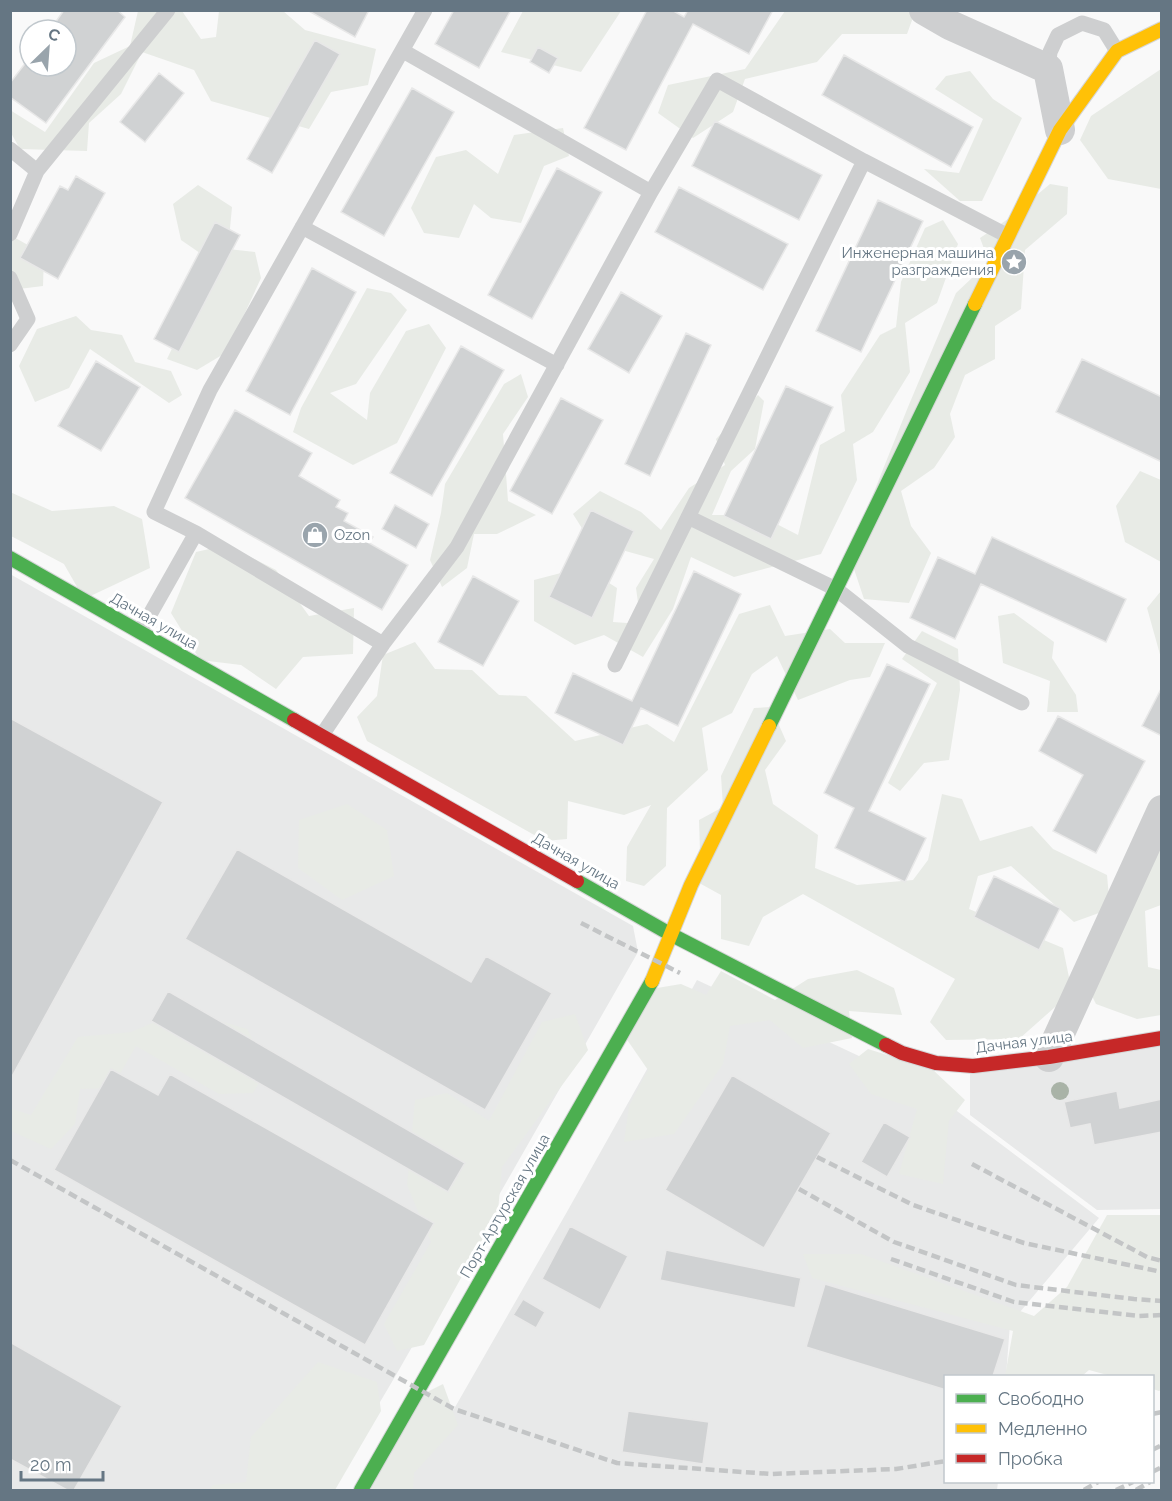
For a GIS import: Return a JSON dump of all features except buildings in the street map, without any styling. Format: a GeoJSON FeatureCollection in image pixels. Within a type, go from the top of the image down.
{"type":"FeatureCollection","features":[{"type":"Feature","properties":{"kind":"street"},"geometry":{"type":"LineString","coordinates":[[924,10],[950,25],[1048,69],[1060,130]]}},
{"type":"Feature","properties":{"kind":"street"},"geometry":{"type":"LineString","coordinates":[[1117,51],[1161,29]]}},
{"type":"Feature","properties":{"kind":"street","name":"Порт-Артурская улица"},"geometry":{"type":"LineString","coordinates":[[361,1491],[652,981],[691,885],[1060,130],[1117,51]]}},
{"type":"Feature","properties":{"kind":"street","name":"Дачная улица"},"geometry":{"type":"LineString","coordinates":[[10,558],[670,934],[902,1053],[936,1063],[973,1066],[1049,1057],[1161,1038]]}},
{"type":"Feature","properties":{"kind":"street"},"geometry":{"type":"LineString","coordinates":[[1049,1057],[1161,810]]}},
{"type":"Feature","properties":{"kind":"lane"},"geometry":{"type":"LineString","coordinates":[[383,644],[196,533],[154,512],[210,390],[425,10]]}},
{"type":"Feature","properties":{"kind":"lane"},"geometry":{"type":"LineString","coordinates":[[10,234],[37,171],[165,11]]}},
{"type":"Feature","properties":{"kind":"lane"},"geometry":{"type":"LineString","coordinates":[[1048,69],[1050,52],[1058,34],[1082,23],[1104,30],[1117,51]]}},
{"type":"Feature","properties":{"kind":"lane"},"geometry":{"type":"LineString","coordinates":[[403,51],[651,192]]}},
{"type":"Feature","properties":{"kind":"lane"},"geometry":{"type":"LineString","coordinates":[[322,735],[383,644],[457,547],[651,192],[717,80],[864,161],[1008,236]]}},
{"type":"Feature","properties":{"kind":"lane"},"geometry":{"type":"LineString","coordinates":[[10,149],[37,171]]}},
{"type":"Feature","properties":{"kind":"lane"},"geometry":{"type":"LineString","coordinates":[[615,665],[864,161]]}},
{"type":"Feature","properties":{"kind":"lane"},"geometry":{"type":"LineString","coordinates":[[302,227],[557,365]]}},
{"type":"Feature","properties":{"kind":"lane"},"geometry":{"type":"LineString","coordinates":[[10,278],[28,319],[10,345]]}},
{"type":"Feature","properties":{"kind":"lane"},"geometry":{"type":"LineString","coordinates":[[688,517],[836,589],[908,646],[1022,703]]}},
{"type":"Feature","properties":{"kind":"lane"},"geometry":{"type":"LineString","coordinates":[[140,632],[196,533]]}},
{"type":"Feature","properties":{"kind":"shaded area"},"geometry":{"type":"Polygon","coordinates":[[[912,10],[915,12],[907,34],[842,34],[817,62],[745,79],[733,112],[693,138],[658,113],[668,85],[745,69],[785,11],[912,10]]]}},
{"type":"Feature","properties":{"kind":"shaded area"},"geometry":{"type":"Polygon","coordinates":[[[138,11],[182,11],[201,39],[216,37],[219,11],[283,11],[305,30],[376,49],[368,85],[331,92],[309,129],[211,101],[194,70],[142,52],[121,94],[89,123],[87,151],[20,149],[11,133],[10,110],[45,132],[94,63],[130,46],[138,11]]]}},
{"type":"Feature","properties":{"kind":"shaded area"},"geometry":{"type":"Polygon","coordinates":[[[523,11],[621,11],[581,72],[501,52],[523,11]]]}},
{"type":"Feature","properties":{"kind":"shaded area"},"geometry":{"type":"Polygon","coordinates":[[[1161,69],[1161,189],[1108,179],[1080,140],[1091,116],[1161,69]]]}},
{"type":"Feature","properties":{"kind":"shaded area"},"geometry":{"type":"Polygon","coordinates":[[[970,71],[993,99],[1022,118],[982,201],[960,201],[924,169],[959,173],[983,119],[935,89],[946,76],[970,71]]]}},
{"type":"Feature","properties":{"kind":"shaded area"},"geometry":{"type":"Polygon","coordinates":[[[563,128],[569,156],[544,166],[521,223],[491,218],[474,204],[459,238],[424,233],[411,208],[436,157],[466,150],[498,174],[514,135],[563,128]]]}},
{"type":"Feature","properties":{"kind":"shaded area"},"geometry":{"type":"Polygon","coordinates":[[[1050,184],[1068,187],[1067,214],[1025,250],[1021,309],[995,326],[995,359],[965,375],[950,414],[955,437],[934,468],[901,491],[911,526],[931,553],[909,603],[864,599],[849,554],[956,293],[989,262],[980,238],[1008,219],[1050,184]]]}},
{"type":"Feature","properties":{"kind":"shaded area"},"geometry":{"type":"Polygon","coordinates":[[[198,185],[232,207],[228,249],[255,252],[261,278],[227,352],[197,370],[167,359],[213,262],[181,240],[173,204],[198,185]]]}},
{"type":"Feature","properties":{"kind":"shaded area"},"geometry":{"type":"Polygon","coordinates":[[[943,220],[958,244],[937,303],[905,323],[910,372],[873,432],[853,444],[857,480],[821,554],[734,577],[691,557],[673,609],[643,657],[604,635],[575,645],[534,621],[534,580],[584,567],[617,588],[613,622],[641,624],[636,588],[654,559],[590,541],[573,514],[600,491],[641,512],[661,530],[689,488],[725,465],[716,439],[758,395],[764,401],[755,449],[731,471],[712,515],[759,515],[798,535],[820,445],[845,431],[841,395],[880,335],[896,327],[901,282],[925,228],[943,220]]]}},
{"type":"Feature","properties":{"kind":"shaded area"},"geometry":{"type":"Polygon","coordinates":[[[10,235],[44,254],[43,286],[11,290],[10,235]]]}},
{"type":"Feature","properties":{"kind":"shaded area"},"geometry":{"type":"Polygon","coordinates":[[[367,288],[391,293],[407,310],[356,384],[330,393],[367,420],[370,393],[406,331],[429,324],[446,348],[397,443],[353,465],[293,432],[301,408],[367,288]]]}},
{"type":"Feature","properties":{"kind":"shaded area"},"geometry":{"type":"Polygon","coordinates":[[[76,316],[91,330],[122,335],[135,362],[171,371],[182,395],[169,403],[90,349],[69,388],[35,402],[19,366],[37,329],[76,316]]]}},
{"type":"Feature","properties":{"kind":"shaded area"},"geometry":{"type":"Polygon","coordinates":[[[521,374],[528,397],[503,434],[508,501],[536,515],[497,534],[474,534],[467,568],[442,587],[430,560],[445,484],[504,384],[521,374]]]}},
{"type":"Feature","properties":{"kind":"shaded area"},"geometry":{"type":"Polygon","coordinates":[[[1140,471],[1161,480],[1161,562],[1125,542],[1116,506],[1140,471]]]}},
{"type":"Feature","properties":{"kind":"shaded area"},"geometry":{"type":"Polygon","coordinates":[[[10,492],[52,511],[114,506],[142,519],[150,568],[84,599],[64,564],[11,536],[10,492]]]}},
{"type":"Feature","properties":{"kind":"shaded area"},"geometry":{"type":"Polygon","coordinates":[[[227,545],[276,570],[309,616],[354,608],[353,654],[303,657],[276,689],[241,665],[200,660],[171,613],[196,552],[227,545]]]}},
{"type":"Feature","properties":{"kind":"shaded area"},"geometry":{"type":"Polygon","coordinates":[[[10,574],[633,926],[638,952],[328,1490],[11,1490],[10,574]]]}},
{"type":"Feature","properties":{"kind":"shaded area"},"geometry":{"type":"Polygon","coordinates":[[[1161,591],[1161,658],[1147,608],[1161,591]]]}},
{"type":"Feature","properties":{"kind":"shaded area"},"geometry":{"type":"Polygon","coordinates":[[[770,605],[785,636],[830,629],[845,643],[885,643],[870,677],[850,680],[798,700],[777,656],[752,674],[732,713],[702,728],[708,770],[667,808],[666,866],[644,886],[626,881],[627,847],[651,805],[624,815],[568,801],[567,839],[545,841],[367,741],[357,717],[377,696],[383,655],[415,642],[435,669],[472,670],[499,695],[526,696],[575,741],[647,724],[674,742],[739,614],[770,605]]]}},
{"type":"Feature","properties":{"kind":"shaded area"},"geometry":{"type":"Polygon","coordinates":[[[1014,613],[1054,642],[1052,658],[1076,695],[1078,712],[1047,712],[1050,681],[1003,663],[998,616],[1014,613]]]}},
{"type":"Feature","properties":{"kind":"shaded area"},"geometry":{"type":"Polygon","coordinates":[[[922,631],[958,649],[960,690],[949,760],[924,763],[900,791],[888,783],[937,683],[902,659],[922,631]]]}},
{"type":"Feature","properties":{"kind":"shaded area"},"geometry":{"type":"Polygon","coordinates":[[[771,707],[786,741],[765,770],[773,804],[818,835],[815,868],[857,885],[913,880],[928,860],[942,794],[962,799],[980,841],[1032,826],[1053,849],[1107,875],[1110,909],[1074,922],[1011,866],[978,876],[969,909],[1063,948],[1072,992],[1019,1039],[946,1040],[930,1022],[955,979],[803,894],[763,917],[749,946],[721,939],[721,895],[701,884],[699,820],[723,807],[721,776],[754,708],[771,707]]]}},
{"type":"Feature","properties":{"kind":"shaded area"},"geometry":{"type":"Polygon","coordinates":[[[347,804],[387,830],[394,876],[342,900],[298,868],[299,820],[347,804]]]}},
{"type":"Feature","properties":{"kind":"shaded area"},"geometry":{"type":"Polygon","coordinates":[[[1161,838],[1161,905],[1145,911],[1148,967],[1161,970],[1161,1015],[1137,1019],[1096,1004],[1079,970],[1161,838]]]}},
{"type":"Feature","properties":{"kind":"shaded area"},"geometry":{"type":"Polygon","coordinates":[[[857,970],[894,988],[902,1015],[849,1011],[852,1038],[803,1048],[770,1020],[730,1026],[723,1064],[674,1134],[624,1142],[629,1106],[648,1070],[621,1031],[639,991],[681,984],[706,995],[721,971],[775,1000],[808,979],[857,970]]]}},
{"type":"Feature","properties":{"kind":"shaded area"},"geometry":{"type":"Polygon","coordinates":[[[697,980],[925,1087],[1099,1218],[1010,1324],[1006,1375],[944,1375],[944,1483],[998,1483],[997,1490],[397,1490],[429,1430],[454,1409],[697,980]]]}},
{"type":"Feature","properties":{"kind":"shaded area"},"geometry":{"type":"Polygon","coordinates":[[[183,1010],[247,1029],[268,1067],[253,1093],[219,1094],[136,1046],[112,1088],[80,1089],[75,1124],[51,1149],[11,1131],[10,1108],[31,1115],[78,1037],[131,1032],[183,1010]]]}},
{"type":"Feature","properties":{"kind":"shaded area"},"geometry":{"type":"Polygon","coordinates":[[[575,1014],[588,1050],[502,1167],[498,1211],[424,1345],[397,1351],[384,1324],[431,1242],[407,1185],[415,1100],[447,1093],[489,1121],[542,1022],[575,1014]]]}},
{"type":"Feature","properties":{"kind":"shaded area"},"geometry":{"type":"Polygon","coordinates":[[[1161,1043],[1161,1209],[1097,1210],[970,1115],[970,1074],[1161,1043]]]}},
{"type":"Feature","properties":{"kind":"shaded area"},"geometry":{"type":"Polygon","coordinates":[[[868,1049],[932,1069],[965,1100],[949,1121],[943,1184],[899,1174],[917,1109],[871,1094],[849,1064],[868,1049]]]}},
{"type":"Feature","properties":{"kind":"shaded area"},"geometry":{"type":"Polygon","coordinates":[[[1107,1215],[1161,1215],[1162,1389],[1159,1391],[1154,1389],[1154,1375],[1107,1375],[1089,1370],[1083,1375],[1005,1375],[1013,1331],[812,1278],[803,1254],[861,1254],[1034,1316],[1067,1287],[1107,1215]]]}},
{"type":"Feature","properties":{"kind":"shaded area"},"geometry":{"type":"Polygon","coordinates":[[[318,1362],[377,1382],[381,1411],[335,1490],[209,1490],[213,1485],[246,1482],[251,1437],[318,1362]]]}},
{"type":"Feature","properties":{"kind":"shaded area"},"geometry":{"type":"Polygon","coordinates":[[[443,1384],[458,1425],[414,1473],[413,1490],[353,1490],[401,1405],[443,1384]]]}},
{"type":"Feature","properties":{"kind":"railway"},"geometry":{"type":"LineString","coordinates":[[581,923],[680,973]]}},
{"type":"Feature","properties":{"kind":"railway"},"geometry":{"type":"LineString","coordinates":[[817,1157],[913,1205],[1024,1243],[1162,1272]]}},
{"type":"Feature","properties":{"kind":"railway"},"geometry":{"type":"LineString","coordinates":[[10,1160],[454,1409],[617,1463],[771,1474],[896,1469],[944,1461]]}},
{"type":"Feature","properties":{"kind":"railway"},"geometry":{"type":"LineString","coordinates":[[972,1164],[1147,1257],[1162,1261]]}},
{"type":"Feature","properties":{"kind":"railway"},"geometry":{"type":"LineString","coordinates":[[799,1189],[894,1242],[1016,1285],[1162,1301]]}},
{"type":"Feature","properties":{"kind":"railway"},"geometry":{"type":"LineString","coordinates":[[891,1259],[1014,1302],[1139,1316],[1162,1315]]}},
{"type":"Feature","properties":{"kind":"railway"},"geometry":{"type":"LineString","coordinates":[[1154,1414],[1162,1412]]}},
{"type":"Feature","properties":{"kind":"railway"},"geometry":{"type":"LineString","coordinates":[[1154,1449],[1162,1445]]}},
{"type":"Feature","properties":{"kind":"railway"},"geometry":{"type":"LineString","coordinates":[[1154,1471],[1162,1467]]}},
{"type":"Feature","properties":{"kind":"railway"},"geometry":{"type":"LineString","coordinates":[[1084,1490],[1096,1483]]}},
{"type":"Feature","properties":{"kind":"railway"},"geometry":{"type":"LineString","coordinates":[[1116,1490],[1131,1483]]}},
{"type":"Feature","properties":{"kind":"railway"},"geometry":{"type":"LineString","coordinates":[[1136,1490],[1148,1483]]}},
{"type":"Feature","properties":{"kind":"traffic: fast"},"geometry":{"type":"LineString","coordinates":[[769,726],[975,304]]}},
{"type":"Feature","properties":{"kind":"traffic: fast"},"geometry":{"type":"LineString","coordinates":[[10,558],[294,720]]}},
{"type":"Feature","properties":{"kind":"traffic: fast"},"geometry":{"type":"LineString","coordinates":[[577,881],[670,934],[886,1045]]}},
{"type":"Feature","properties":{"kind":"traffic: fast"},"geometry":{"type":"LineString","coordinates":[[361,1490],[652,981]]}},
{"type":"Feature","properties":{"kind":"traffic: slow"},"geometry":{"type":"LineString","coordinates":[[975,304],[1060,130],[1117,51],[1162,29]]}},
{"type":"Feature","properties":{"kind":"traffic: slow"},"geometry":{"type":"LineString","coordinates":[[652,981],[691,885],[769,726]]}},
{"type":"Feature","properties":{"kind":"traffic: jam"},"geometry":{"type":"LineString","coordinates":[[294,720],[577,881]]}},
{"type":"Feature","properties":{"kind":"traffic: jam"},"geometry":{"type":"LineString","coordinates":[[886,1045],[902,1053],[936,1063],[973,1066],[1049,1057],[1162,1038]]}},
{"type":"Feature","properties":{"kind":"place","name":"Инженерная машина разграждения"},"geometry":{"type":"Point","coordinates":[1014,262]}},
{"type":"Feature","properties":{"kind":"place","name":"Ozon"},"geometry":{"type":"Point","coordinates":[315,535]}}]}
